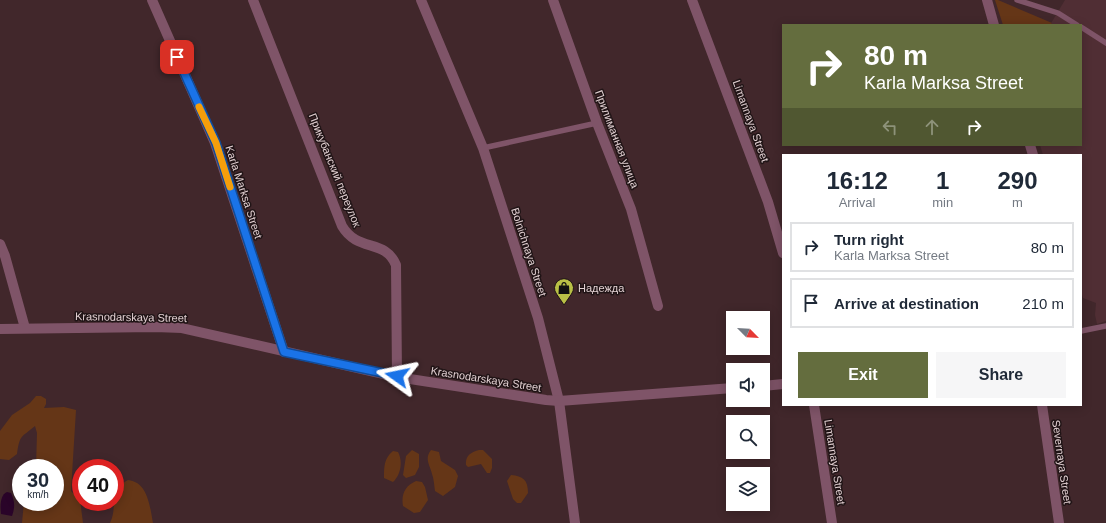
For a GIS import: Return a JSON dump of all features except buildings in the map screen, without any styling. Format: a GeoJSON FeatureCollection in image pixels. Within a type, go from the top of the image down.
{"type":"FeatureCollection","features":[{"type":"Feature","properties":{"kind":"street","name":"Karla Marksa Street"},"geometry":{"type":"LineString","coordinates":[[152,0],[216,143],[284,352]]}},
{"type":"Feature","properties":{"kind":"street","name":"Прикубанский переулок"},"geometry":{"type":"LineString","coordinates":[[254,0],[342,226],[347,234],[356,242],[387,251],[396,265],[397,376]]}},
{"type":"Feature","properties":{"kind":"street","name":"Bolnichnaya Street"},"geometry":{"type":"LineString","coordinates":[[421,0],[483,148],[538,318],[560,401],[575,523]]}},
{"type":"Feature","properties":{"kind":"street","name":"Прилиманная улица"},"geometry":{"type":"LineString","coordinates":[[553,0],[597,123],[631,209],[658,306]]}},
{"type":"Feature","properties":{"kind":"street","name":"Limannaya Street"},"geometry":{"type":"LineString","coordinates":[[692,0],[768,202],[782,250]]}},
{"type":"Feature","properties":{"kind":"street"},"geometry":{"type":"LineString","coordinates":[[987,0],[994,24]]}},
{"type":"Feature","properties":{"kind":"street"},"geometry":{"type":"LineString","coordinates":[[0,244],[5,256],[25,328]]}},
{"type":"Feature","properties":{"kind":"street","name":"Krasnodarskaya Street"},"geometry":{"type":"LineString","coordinates":[[0,329],[177,328],[397,376],[535,399],[560,401],[726,389]]}},
{"type":"Feature","properties":{"kind":"street"},"geometry":{"type":"LineString","coordinates":[[770,385],[782,384]]}},
{"type":"Feature","properties":{"kind":"street","name":"Limannaya Street"},"geometry":{"type":"LineString","coordinates":[[814,406],[832,523]]}},
{"type":"Feature","properties":{"kind":"street","name":"Severnaya Street"},"geometry":{"type":"LineString","coordinates":[[1042,406],[1059,523]]}},
{"type":"Feature","properties":{"kind":"lane"},"geometry":{"type":"LineString","coordinates":[[1017,0],[1058,13],[1075,24]]}},
{"type":"Feature","properties":{"kind":"lane"},"geometry":{"type":"LineString","coordinates":[[1082,28],[1106,43]]}},
{"type":"Feature","properties":{"kind":"lane"},"geometry":{"type":"LineString","coordinates":[[483,148],[597,123]]}},
{"type":"Feature","properties":{"kind":"lane"},"geometry":{"type":"LineString","coordinates":[[1082,331],[1106,326]]}},
{"type":"Feature","properties":{"kind":"shaded area"},"geometry":{"type":"Polygon","coordinates":[[[995,0],[1052,23],[1051,24],[1003,24],[995,0]]]}},
{"type":"Feature","properties":{"kind":"shaded area"},"geometry":{"type":"Polygon","coordinates":[[[1065,0],[1106,0],[1106,321],[1097,324],[1095,315],[1096,303],[1083,298],[1082,294],[1082,154],[1043,154],[1040,146],[1082,146],[1082,24],[1051,24],[1065,0]]]}},
{"type":"Feature","properties":{"kind":"shaded area"},"geometry":{"type":"Polygon","coordinates":[[[36,396],[41,396],[46,399],[44,408],[64,407],[76,410],[72,459],[72,511],[81,511],[83,523],[22,523],[23,511],[64,511],[64,459],[36,459],[37,433],[35,426],[20,440],[17,454],[9,460],[0,459],[0,431],[12,415],[30,403],[36,396]]]}},
{"type":"Feature","properties":{"kind":"shaded area"},"geometry":{"type":"Polygon","coordinates":[[[412,450],[419,454],[419,467],[415,475],[406,478],[403,475],[406,456],[412,450]]]}},
{"type":"Feature","properties":{"kind":"shaded area"},"geometry":{"type":"Polygon","coordinates":[[[431,450],[439,452],[441,461],[455,470],[458,476],[455,487],[443,496],[435,491],[428,462],[428,456],[431,450]]]}},
{"type":"Feature","properties":{"kind":"shaded area"},"geometry":{"type":"Polygon","coordinates":[[[479,450],[483,450],[492,459],[492,468],[490,473],[487,473],[481,464],[468,467],[466,465],[466,459],[469,455],[479,450]]]}},
{"type":"Feature","properties":{"kind":"shaded area"},"geometry":{"type":"Polygon","coordinates":[[[393,451],[398,452],[401,464],[398,476],[393,482],[384,478],[384,466],[386,460],[393,451]]]}},
{"type":"Feature","properties":{"kind":"shaded area"},"geometry":{"type":"Polygon","coordinates":[[[511,475],[519,476],[526,482],[528,493],[521,503],[517,503],[513,499],[507,481],[511,475]]]}},
{"type":"Feature","properties":{"kind":"shaded area"},"geometry":{"type":"Polygon","coordinates":[[[128,480],[135,482],[144,490],[149,503],[153,523],[110,523],[113,511],[124,511],[124,483],[128,480]]]}},
{"type":"Feature","properties":{"kind":"shaded area"},"geometry":{"type":"Polygon","coordinates":[[[416,481],[422,482],[425,487],[428,500],[420,512],[414,513],[403,506],[403,494],[409,485],[416,481]]]}},
{"type":"Feature","properties":{"kind":"shaded area"},"geometry":{"type":"Polygon","coordinates":[[[5,493],[11,493],[12,496],[12,516],[1,514],[2,498],[5,493]]]}},
{"type":"Feature","properties":{"kind":"slow traffic"},"geometry":{"type":"LineString","coordinates":[[199,107],[216,143],[230,187]]}},
{"type":"Feature","properties":{"kind":"place","name":"Надежда"},"geometry":{"type":"Point","coordinates":[564,305]}},
{"type":"Feature","properties":{"kind":"route"},"geometry":{"type":"LineString","coordinates":[[177,57],[216,143],[284,352],[397,376]]}}]}
